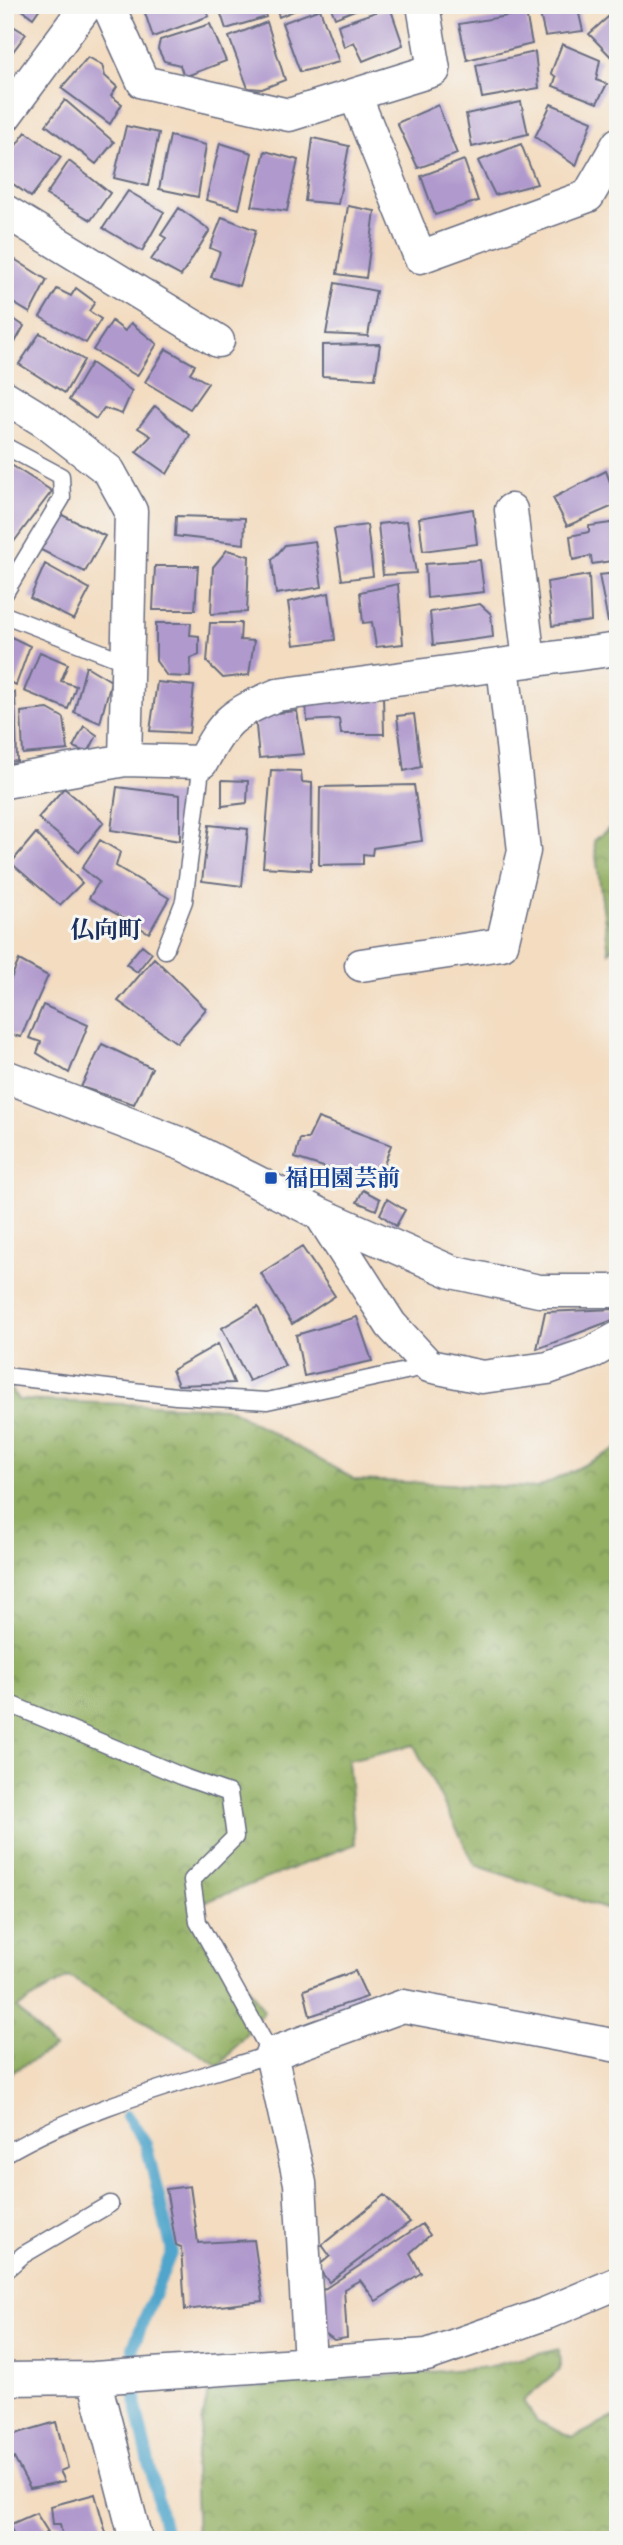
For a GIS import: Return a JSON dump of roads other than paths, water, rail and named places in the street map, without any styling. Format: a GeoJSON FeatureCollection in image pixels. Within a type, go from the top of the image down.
{"type":"FeatureCollection","features":[{"type":"Feature","properties":{"kind":"street"},"geometry":{"type":"LineString","coordinates":[[5,116],[87,5]]}},
{"type":"Feature","properties":{"kind":"street"},"geometry":{"type":"LineString","coordinates":[[108,5],[143,82],[289,115],[434,70],[423,5]]}},
{"type":"Feature","properties":{"kind":"street"},"geometry":{"type":"LineString","coordinates":[[355,94],[420,257],[588,196],[618,144]]}},
{"type":"Feature","properties":{"kind":"street"},"geometry":{"type":"LineString","coordinates":[[5,211],[218,341]]}},
{"type":"Feature","properties":{"kind":"street"},"geometry":{"type":"LineString","coordinates":[[5,397],[44,421],[109,471],[131,511],[125,760]]}},
{"type":"Feature","properties":{"kind":"street"},"geometry":{"type":"LineString","coordinates":[[361,965],[502,944],[524,850],[511,510]]}},
{"type":"Feature","properties":{"kind":"street"},"geometry":{"type":"LineString","coordinates":[[5,782],[125,760],[202,762],[215,737],[237,711],[276,695],[618,649]]}},
{"type":"Feature","properties":{"kind":"street"},"geometry":{"type":"LineString","coordinates":[[5,1076],[184,1145],[320,1214],[452,1272],[539,1292],[618,1291]]}},
{"type":"Feature","properties":{"kind":"street"},"geometry":{"type":"LineString","coordinates":[[320,1214],[391,1325],[429,1366],[482,1377],[548,1368],[591,1353],[618,1338]]}},
{"type":"Feature","properties":{"kind":"street"},"geometry":{"type":"LineString","coordinates":[[310,2363],[300,2183],[271,2054],[403,2006],[618,2046]]}},
{"type":"Feature","properties":{"kind":"street"},"geometry":{"type":"LineString","coordinates":[[5,2379],[94,2378],[426,2355],[547,2313],[618,2283]]}},
{"type":"Feature","properties":{"kind":"street"},"geometry":{"type":"LineString","coordinates":[[94,2378],[136,2540]]}},
{"type":"Feature","properties":{"kind":"lane"},"geometry":{"type":"LineString","coordinates":[[5,446],[61,476],[62,498],[5,593]]}},
{"type":"Feature","properties":{"kind":"lane"},"geometry":{"type":"LineString","coordinates":[[5,615],[129,663]]}},
{"type":"Feature","properties":{"kind":"lane"},"geometry":{"type":"LineString","coordinates":[[165,950],[184,901],[202,762]]}},
{"type":"Feature","properties":{"kind":"lane"},"geometry":{"type":"LineString","coordinates":[[5,1376],[176,1396],[267,1401],[429,1366]]}},
{"type":"Feature","properties":{"kind":"lane"},"geometry":{"type":"LineString","coordinates":[[5,1702],[186,1778],[229,1793],[235,1836],[192,1880],[198,1922],[271,2054],[112,2106],[57,2127],[5,2154]]}},
{"type":"Feature","properties":{"kind":"lane"},"geometry":{"type":"LineString","coordinates":[[5,2271],[35,2247],[110,2204]]}},
{"type":"Feature","properties":{"kind":"waterway"},"geometry":{"type":"LineString","coordinates":[[127,2116],[146,2144],[172,2251],[133,2347],[137,2411],[167,2540]]}},
{"type":"Feature","properties":{"kind":"place","name":"福田園芸前"},"geometry":{"type":"Point","coordinates":[271,1178]}},
{"type":"Feature","properties":{"kind":"district","name":"仏向町"},"geometry":{"type":"Point","coordinates":[106,930]}}]}
